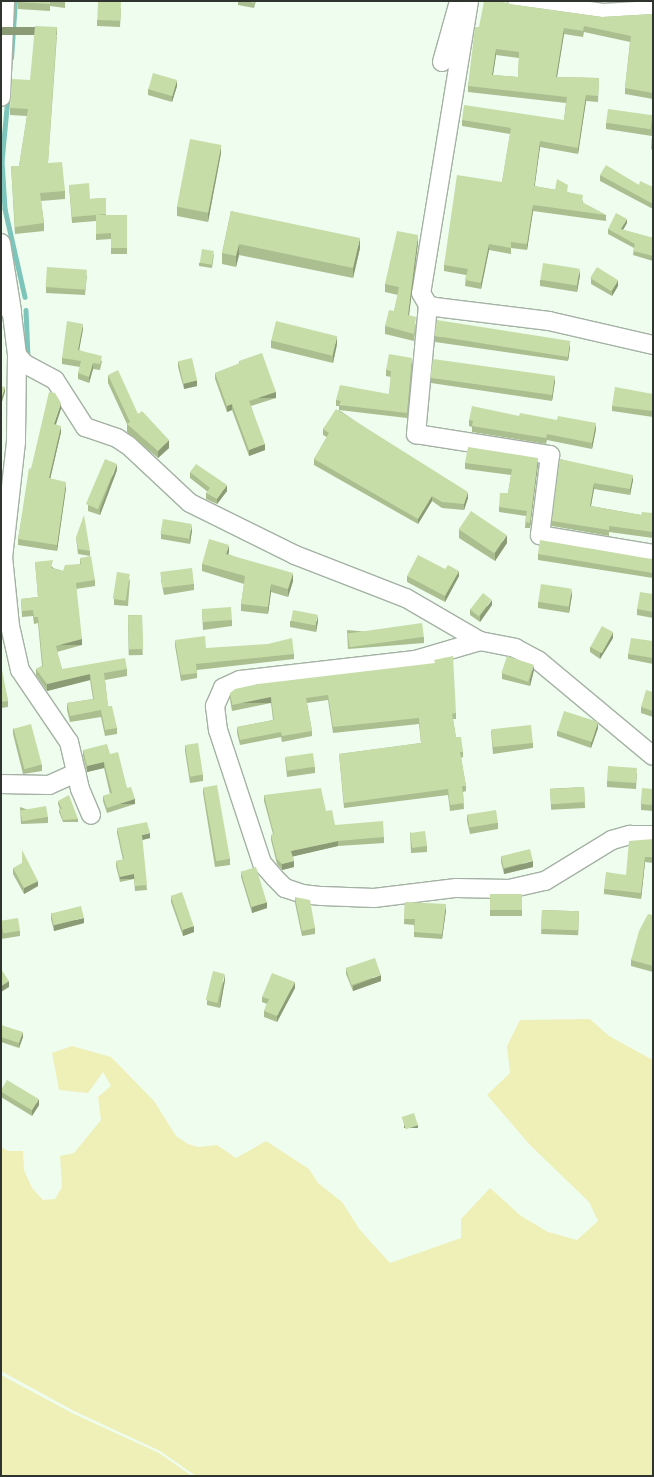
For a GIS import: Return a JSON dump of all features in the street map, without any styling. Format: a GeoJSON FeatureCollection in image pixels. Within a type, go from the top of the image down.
{"type":"FeatureCollection","features":[{"type":"Feature","properties":{"kind":"street"},"geometry":{"type":"LineString","coordinates":[[1,97],[5,1]]}},
{"type":"Feature","properties":{"kind":"street"},"geometry":{"type":"LineString","coordinates":[[442,62],[459,1]]}},
{"type":"Feature","properties":{"kind":"street"},"geometry":{"type":"LineString","coordinates":[[469,1],[421,293],[428,305],[416,434],[550,454],[540,535],[653,554]]}},
{"type":"Feature","properties":{"kind":"street"},"geometry":{"type":"LineString","coordinates":[[517,1],[603,13],[653,10]]}},
{"type":"Feature","properties":{"kind":"street"},"geometry":{"type":"LineString","coordinates":[[1,243],[17,355],[16,442],[2,569],[17,663],[62,728],[69,742],[76,773],[91,815]]}},
{"type":"Feature","properties":{"kind":"street"},"geometry":{"type":"LineString","coordinates":[[1,298],[12,314]]}},
{"type":"Feature","properties":{"kind":"street"},"geometry":{"type":"LineString","coordinates":[[428,305],[549,320],[653,345]]}},
{"type":"Feature","properties":{"kind":"street"},"geometry":{"type":"LineString","coordinates":[[17,355],[26,364],[55,380],[85,427],[117,438],[190,503],[295,555],[406,598],[480,641],[515,648],[539,660],[653,756]]}},
{"type":"Feature","properties":{"kind":"street"},"geometry":{"type":"LineString","coordinates":[[480,641],[415,660],[240,680],[223,688],[215,706],[218,730],[262,863],[274,877],[294,891],[322,896],[374,898],[456,888],[509,889],[545,880],[612,840],[630,835],[653,835]]}},
{"type":"Feature","properties":{"kind":"street"},"geometry":{"type":"LineString","coordinates":[[1,784],[49,785],[76,773]]}},
{"type":"Feature","properties":{"kind":"green space"},"geometry":{"type":"Polygon","coordinates":[[[590,1019],[609,1036],[653,1060],[653,1476],[196,1476],[160,1451],[74,1411],[1,1371],[1,1147],[8,1151],[23,1151],[24,1170],[32,1188],[43,1200],[55,1199],[62,1187],[60,1156],[74,1153],[101,1120],[98,1097],[111,1086],[103,1072],[88,1093],[59,1090],[52,1053],[72,1046],[111,1057],[154,1101],[176,1136],[188,1144],[198,1147],[217,1145],[236,1158],[266,1141],[309,1169],[318,1183],[342,1202],[360,1230],[390,1263],[461,1238],[461,1219],[490,1188],[521,1216],[548,1232],[577,1240],[598,1221],[589,1202],[530,1145],[487,1095],[510,1073],[507,1046],[520,1020],[590,1019]]]}},
{"type":"Feature","properties":{"kind":"green space"},"geometry":{"type":"Polygon","coordinates":[[[1,1375],[72,1413],[159,1453],[192,1476],[1,1476],[1,1375]]]}},
{"type":"Feature","properties":{"kind":"building"},"geometry":{"type":"Polygon","coordinates":[[[50,1],[50,4],[18,2],[50,1]]]}},
{"type":"Feature","properties":{"kind":"building"},"geometry":{"type":"Polygon","coordinates":[[[98,1],[121,2],[120,21],[97,20],[98,1]]]}},
{"type":"Feature","properties":{"kind":"building"},"geometry":{"type":"Polygon","coordinates":[[[484,1],[499,1],[602,17],[653,14],[653,93],[625,88],[631,36],[584,26],[583,31],[564,28],[556,77],[599,78],[598,96],[586,95],[578,148],[540,141],[534,186],[555,190],[557,179],[568,185],[567,192],[583,195],[582,202],[606,215],[533,205],[527,244],[511,242],[511,248],[489,244],[481,283],[465,280],[468,269],[444,265],[457,175],[502,182],[511,128],[462,120],[464,105],[564,120],[567,97],[468,86],[475,27],[479,27],[484,1]],[[496,49],[492,75],[518,77],[519,52],[496,49]]]}},
{"type":"Feature","properties":{"kind":"building"},"geometry":{"type":"Polygon","coordinates":[[[35,26],[57,27],[48,163],[62,162],[65,191],[40,193],[44,223],[15,227],[11,166],[19,166],[28,109],[10,108],[12,79],[30,80],[35,26]]]}},
{"type":"Feature","properties":{"kind":"building"},"geometry":{"type":"Polygon","coordinates":[[[153,73],[177,80],[172,96],[148,89],[153,73]]]}},
{"type":"Feature","properties":{"kind":"building"},"geometry":{"type":"Polygon","coordinates":[[[608,109],[653,115],[651,129],[606,123],[608,109]]]}},
{"type":"Feature","properties":{"kind":"building"},"geometry":{"type":"Polygon","coordinates":[[[190,139],[221,145],[208,213],[177,207],[190,139]]]}},
{"type":"Feature","properties":{"kind":"building"},"geometry":{"type":"Polygon","coordinates":[[[606,165],[639,185],[640,181],[653,187],[653,204],[600,175],[606,165]]]}},
{"type":"Feature","properties":{"kind":"building"},"geometry":{"type":"Polygon","coordinates":[[[89,183],[90,199],[106,198],[106,214],[72,217],[69,185],[89,183]]]}},
{"type":"Feature","properties":{"kind":"building"},"geometry":{"type":"Polygon","coordinates":[[[231,211],[360,238],[353,268],[239,244],[236,256],[222,253],[231,211]]]}},
{"type":"Feature","properties":{"kind":"building"},"geometry":{"type":"Polygon","coordinates":[[[616,213],[627,219],[621,229],[653,238],[653,256],[633,251],[635,244],[608,229],[616,213]]]}},
{"type":"Feature","properties":{"kind":"building"},"geometry":{"type":"Polygon","coordinates":[[[96,215],[127,215],[127,248],[111,248],[111,233],[96,234],[96,215]]]}},
{"type":"Feature","properties":{"kind":"building"},"geometry":{"type":"Polygon","coordinates":[[[397,231],[418,235],[408,315],[416,317],[414,334],[385,326],[389,310],[394,311],[399,287],[385,284],[397,231]]]}},
{"type":"Feature","properties":{"kind":"building"},"geometry":{"type":"Polygon","coordinates":[[[202,249],[214,251],[212,265],[200,263],[202,249]]]}},
{"type":"Feature","properties":{"kind":"building"},"geometry":{"type":"Polygon","coordinates":[[[543,263],[580,269],[577,286],[540,280],[543,263]]]}},
{"type":"Feature","properties":{"kind":"building"},"geometry":{"type":"Polygon","coordinates":[[[47,267],[87,270],[86,290],[46,287],[47,267]]]}},
{"type":"Feature","properties":{"kind":"building"},"geometry":{"type":"Polygon","coordinates":[[[597,267],[618,280],[611,291],[590,278],[597,267]]]}},
{"type":"Feature","properties":{"kind":"building"},"geometry":{"type":"Polygon","coordinates":[[[437,320],[570,341],[568,357],[434,336],[437,320]]]}},
{"type":"Feature","properties":{"kind":"building"},"geometry":{"type":"Polygon","coordinates":[[[67,321],[83,324],[78,350],[102,356],[100,364],[93,363],[89,377],[78,373],[81,361],[62,358],[67,321]]]}},
{"type":"Feature","properties":{"kind":"building"},"geometry":{"type":"Polygon","coordinates":[[[276,321],[337,336],[332,356],[271,340],[276,321]]]}},
{"type":"Feature","properties":{"kind":"building"},"geometry":{"type":"Polygon","coordinates":[[[262,353],[276,392],[249,401],[265,444],[249,450],[232,404],[227,406],[215,373],[240,363],[239,361],[262,353]]]}},
{"type":"Feature","properties":{"kind":"building"},"geometry":{"type":"Polygon","coordinates":[[[389,354],[412,358],[407,413],[339,405],[341,401],[336,400],[340,385],[389,394],[391,371],[386,370],[389,354]]]}},
{"type":"Feature","properties":{"kind":"building"},"geometry":{"type":"Polygon","coordinates":[[[192,358],[197,380],[184,384],[178,361],[192,358]]]}},
{"type":"Feature","properties":{"kind":"building"},"geometry":{"type":"Polygon","coordinates":[[[433,359],[555,376],[552,395],[430,378],[433,359]]]}},
{"type":"Feature","properties":{"kind":"building"},"geometry":{"type":"Polygon","coordinates":[[[118,370],[138,414],[142,411],[169,440],[158,451],[127,424],[130,422],[108,375],[118,370]]]}},
{"type":"Feature","properties":{"kind":"building"},"geometry":{"type":"Polygon","coordinates":[[[1,386],[5,387],[1,399],[1,386]]]}},
{"type":"Feature","properties":{"kind":"building"},"geometry":{"type":"Polygon","coordinates":[[[615,387],[653,394],[653,411],[612,406],[615,387]]]}},
{"type":"Feature","properties":{"kind":"building"},"geometry":{"type":"Polygon","coordinates":[[[49,392],[55,393],[61,403],[54,424],[61,426],[49,478],[66,482],[57,545],[18,539],[29,468],[31,469],[49,392]]]}},
{"type":"Feature","properties":{"kind":"building"},"geometry":{"type":"Polygon","coordinates":[[[472,406],[519,416],[520,413],[557,420],[558,416],[596,423],[592,443],[547,434],[546,438],[472,426],[473,421],[469,420],[472,406]]]}},
{"type":"Feature","properties":{"kind":"building"},"geometry":{"type":"Polygon","coordinates":[[[336,409],[468,492],[464,504],[442,502],[432,496],[418,519],[314,459],[329,433],[323,429],[336,409]]]}},
{"type":"Feature","properties":{"kind":"building"},"geometry":{"type":"Polygon","coordinates":[[[468,447],[538,458],[530,523],[525,522],[527,511],[499,507],[500,493],[508,493],[512,469],[465,463],[468,447]]]}},
{"type":"Feature","properties":{"kind":"building"},"geometry":{"type":"Polygon","coordinates":[[[105,459],[117,464],[98,509],[86,504],[105,459]]]}},
{"type":"Feature","properties":{"kind":"building"},"geometry":{"type":"Polygon","coordinates":[[[560,459],[633,475],[630,489],[594,483],[590,506],[641,515],[642,512],[653,513],[653,532],[609,526],[609,530],[552,521],[560,459]]]}},
{"type":"Feature","properties":{"kind":"building"},"geometry":{"type":"Polygon","coordinates":[[[196,464],[227,485],[217,499],[206,493],[210,488],[190,472],[196,464]]]}},
{"type":"Feature","properties":{"kind":"building"},"geometry":{"type":"Polygon","coordinates":[[[471,511],[507,535],[494,553],[459,529],[471,511]]]}},
{"type":"Feature","properties":{"kind":"building"},"geometry":{"type":"Polygon","coordinates":[[[84,515],[90,551],[78,549],[76,537],[84,515]]]}},
{"type":"Feature","properties":{"kind":"building"},"geometry":{"type":"Polygon","coordinates":[[[163,519],[192,524],[189,539],[160,534],[163,519]]]}},
{"type":"Feature","properties":{"kind":"building"},"geometry":{"type":"Polygon","coordinates":[[[209,539],[229,545],[226,554],[293,573],[288,589],[271,584],[268,607],[241,604],[245,576],[202,564],[209,539]]]}},
{"type":"Feature","properties":{"kind":"building"},"geometry":{"type":"Polygon","coordinates":[[[540,540],[653,558],[653,573],[538,554],[540,540]]]}},
{"type":"Feature","properties":{"kind":"building"},"geometry":{"type":"Polygon","coordinates":[[[418,555],[445,569],[448,565],[459,571],[445,596],[407,576],[418,555]]]}},
{"type":"Feature","properties":{"kind":"building"},"geometry":{"type":"Polygon","coordinates":[[[91,556],[95,580],[76,583],[82,639],[56,646],[62,669],[125,658],[127,669],[104,673],[108,706],[112,706],[117,728],[105,730],[101,710],[70,716],[67,703],[94,699],[90,674],[47,684],[36,669],[43,666],[38,617],[34,617],[33,610],[22,611],[21,599],[38,597],[35,562],[53,560],[51,568],[63,571],[65,565],[81,564],[80,558],[91,556]]]}},
{"type":"Feature","properties":{"kind":"building"},"geometry":{"type":"Polygon","coordinates":[[[192,568],[194,584],[162,588],[160,572],[192,568]]]}},
{"type":"Feature","properties":{"kind":"building"},"geometry":{"type":"Polygon","coordinates":[[[117,572],[130,574],[126,601],[113,599],[117,572]]]}},
{"type":"Feature","properties":{"kind":"building"},"geometry":{"type":"Polygon","coordinates":[[[541,584],[572,589],[569,607],[538,602],[541,584]]]}},
{"type":"Feature","properties":{"kind":"building"},"geometry":{"type":"Polygon","coordinates":[[[640,592],[653,594],[653,612],[637,609],[640,592]]]}},
{"type":"Feature","properties":{"kind":"building"},"geometry":{"type":"Polygon","coordinates":[[[483,593],[492,600],[479,616],[470,610],[483,593]]]}},
{"type":"Feature","properties":{"kind":"building"},"geometry":{"type":"Polygon","coordinates":[[[231,607],[232,620],[203,622],[202,609],[231,607]]]}},
{"type":"Feature","properties":{"kind":"building"},"geometry":{"type":"Polygon","coordinates":[[[293,610],[318,615],[315,626],[291,621],[293,610]]]}},
{"type":"Feature","properties":{"kind":"building"},"geometry":{"type":"Polygon","coordinates":[[[128,615],[142,615],[143,649],[129,649],[128,615]]]}},
{"type":"Feature","properties":{"kind":"building"},"geometry":{"type":"Polygon","coordinates":[[[422,623],[424,637],[350,647],[348,633],[422,623]]]}},
{"type":"Feature","properties":{"kind":"building"},"geometry":{"type":"Polygon","coordinates":[[[602,626],[613,632],[602,653],[590,647],[602,626]]]}},
{"type":"Feature","properties":{"kind":"building"},"geometry":{"type":"Polygon","coordinates":[[[205,636],[206,648],[268,644],[292,638],[294,654],[196,664],[197,673],[181,675],[175,640],[205,636]]]}},
{"type":"Feature","properties":{"kind":"building"},"geometry":{"type":"Polygon","coordinates":[[[631,638],[653,641],[653,658],[628,654],[631,638]]]}},
{"type":"Feature","properties":{"kind":"building"},"geometry":{"type":"Polygon","coordinates":[[[453,656],[456,713],[452,714],[456,737],[461,737],[463,752],[460,752],[466,786],[462,786],[464,803],[450,805],[448,789],[344,803],[339,754],[421,743],[419,718],[333,727],[328,695],[306,698],[312,731],[282,736],[281,732],[240,740],[237,727],[274,720],[271,697],[232,705],[230,693],[235,689],[258,684],[435,663],[434,660],[453,656]]]}},
{"type":"Feature","properties":{"kind":"building"},"geometry":{"type":"Polygon","coordinates":[[[507,656],[534,665],[528,682],[501,673],[507,656]]]}},
{"type":"Feature","properties":{"kind":"building"},"geometry":{"type":"Polygon","coordinates":[[[1,670],[8,701],[1,702],[1,670]]]}},
{"type":"Feature","properties":{"kind":"building"},"geometry":{"type":"Polygon","coordinates":[[[646,690],[653,692],[653,711],[641,707],[646,690]]]}},
{"type":"Feature","properties":{"kind":"building"},"geometry":{"type":"Polygon","coordinates":[[[564,711],[598,722],[592,742],[558,731],[564,711]]]}},
{"type":"Feature","properties":{"kind":"building"},"geometry":{"type":"Polygon","coordinates":[[[31,724],[42,765],[24,769],[14,729],[31,724]]]}},
{"type":"Feature","properties":{"kind":"building"},"geometry":{"type":"Polygon","coordinates":[[[531,725],[533,743],[493,747],[491,729],[531,725]]]}},
{"type":"Feature","properties":{"kind":"building"},"geometry":{"type":"Polygon","coordinates":[[[198,743],[203,775],[190,777],[185,745],[198,743]]]}},
{"type":"Feature","properties":{"kind":"building"},"geometry":{"type":"Polygon","coordinates":[[[107,744],[110,754],[118,752],[127,788],[131,787],[135,799],[107,808],[103,796],[112,793],[104,762],[87,766],[83,750],[107,744]]]}},
{"type":"Feature","properties":{"kind":"building"},"geometry":{"type":"Polygon","coordinates":[[[313,753],[315,767],[287,771],[285,757],[313,753]]]}},
{"type":"Feature","properties":{"kind":"building"},"geometry":{"type":"Polygon","coordinates":[[[608,766],[637,768],[636,783],[607,781],[608,766]]]}},
{"type":"Feature","properties":{"kind":"building"},"geometry":{"type":"Polygon","coordinates":[[[217,785],[230,859],[216,861],[203,787],[217,785]]]}},
{"type":"Feature","properties":{"kind":"building"},"geometry":{"type":"Polygon","coordinates":[[[584,787],[585,802],[551,804],[550,789],[584,787]]]}},
{"type":"Feature","properties":{"kind":"building"},"geometry":{"type":"Polygon","coordinates":[[[321,788],[326,811],[332,810],[335,825],[383,821],[384,837],[338,841],[291,851],[294,861],[282,864],[277,859],[271,835],[274,834],[264,795],[321,788]]]}},
{"type":"Feature","properties":{"kind":"building"},"geometry":{"type":"Polygon","coordinates":[[[642,788],[653,789],[652,805],[641,804],[642,788]]]}},
{"type":"Feature","properties":{"kind":"building"},"geometry":{"type":"Polygon","coordinates":[[[69,795],[78,819],[63,820],[59,809],[62,809],[58,801],[69,795]]]}},
{"type":"Feature","properties":{"kind":"building"},"geometry":{"type":"Polygon","coordinates":[[[46,806],[48,817],[22,821],[20,811],[46,806]]]}},
{"type":"Feature","properties":{"kind":"building"},"geometry":{"type":"Polygon","coordinates":[[[496,810],[498,823],[469,827],[467,815],[496,810]]]}},
{"type":"Feature","properties":{"kind":"building"},"geometry":{"type":"Polygon","coordinates":[[[147,822],[150,833],[142,835],[147,885],[135,886],[134,874],[120,877],[116,861],[124,859],[117,828],[147,822]]]}},
{"type":"Feature","properties":{"kind":"building"},"geometry":{"type":"Polygon","coordinates":[[[425,831],[427,846],[412,848],[410,833],[425,831]]]}},
{"type":"Feature","properties":{"kind":"building"},"geometry":{"type":"Polygon","coordinates":[[[653,839],[653,857],[645,857],[641,893],[604,889],[606,872],[626,875],[629,841],[653,839]]]}},
{"type":"Feature","properties":{"kind":"building"},"geometry":{"type":"Polygon","coordinates":[[[530,849],[533,861],[504,868],[501,856],[530,849]]]}},
{"type":"Feature","properties":{"kind":"building"},"geometry":{"type":"Polygon","coordinates":[[[22,850],[38,881],[24,888],[13,868],[22,863],[22,850]]]}},
{"type":"Feature","properties":{"kind":"building"},"geometry":{"type":"Polygon","coordinates":[[[256,867],[267,902],[252,907],[241,872],[256,867]]]}},
{"type":"Feature","properties":{"kind":"building"},"geometry":{"type":"Polygon","coordinates":[[[182,892],[194,926],[182,930],[171,896],[182,892]]]}},
{"type":"Feature","properties":{"kind":"building"},"geometry":{"type":"Polygon","coordinates":[[[490,894],[522,894],[522,910],[490,910],[490,894]]]}},
{"type":"Feature","properties":{"kind":"building"},"geometry":{"type":"Polygon","coordinates":[[[295,897],[310,900],[315,928],[302,931],[295,897]]]}},
{"type":"Feature","properties":{"kind":"building"},"geometry":{"type":"Polygon","coordinates":[[[405,902],[446,904],[442,934],[414,932],[415,919],[404,919],[405,902]]]}},
{"type":"Feature","properties":{"kind":"building"},"geometry":{"type":"Polygon","coordinates":[[[81,906],[84,918],[54,925],[51,913],[81,906]]]}},
{"type":"Feature","properties":{"kind":"building"},"geometry":{"type":"Polygon","coordinates":[[[542,910],[579,911],[578,930],[541,929],[542,910]]]}},
{"type":"Feature","properties":{"kind":"building"},"geometry":{"type":"Polygon","coordinates":[[[648,914],[653,915],[653,966],[631,960],[639,931],[648,914]]]}},
{"type":"Feature","properties":{"kind":"building"},"geometry":{"type":"Polygon","coordinates":[[[18,918],[20,931],[3,933],[1,921],[18,918]]]}},
{"type":"Feature","properties":{"kind":"building"},"geometry":{"type":"Polygon","coordinates":[[[375,958],[381,975],[352,985],[346,968],[375,958]]]}},
{"type":"Feature","properties":{"kind":"building"},"geometry":{"type":"Polygon","coordinates":[[[1,969],[9,981],[1,986],[1,969]]]}},
{"type":"Feature","properties":{"kind":"building"},"geometry":{"type":"Polygon","coordinates":[[[213,971],[225,974],[217,1003],[206,1000],[213,971]]]}},
{"type":"Feature","properties":{"kind":"building"},"geometry":{"type":"Polygon","coordinates":[[[272,973],[295,982],[277,1016],[264,1011],[269,999],[262,997],[272,973]]]}},
{"type":"Feature","properties":{"kind":"building"},"geometry":{"type":"Polygon","coordinates":[[[1,1025],[23,1032],[19,1043],[1,1037],[1,1025]]]}},
{"type":"Feature","properties":{"kind":"building"},"geometry":{"type":"Polygon","coordinates":[[[7,1080],[39,1099],[32,1110],[1,1092],[7,1080]]]}},
{"type":"Feature","properties":{"kind":"building"},"geometry":{"type":"Polygon","coordinates":[[[414,1113],[418,1125],[406,1129],[402,1117],[414,1113]]]}},
{"type":"Feature","properties":{"kind":"waterway"},"geometry":{"type":"LineString","coordinates":[[11,58],[15,1]]}},
{"type":"Feature","properties":{"kind":"waterway"},"geometry":{"type":"LineString","coordinates":[[8,98],[2,161],[5,209],[25,297]]}},
{"type":"Feature","properties":{"kind":"waterway"},"geometry":{"type":"LineString","coordinates":[[26,310],[28,357]]}}]}
